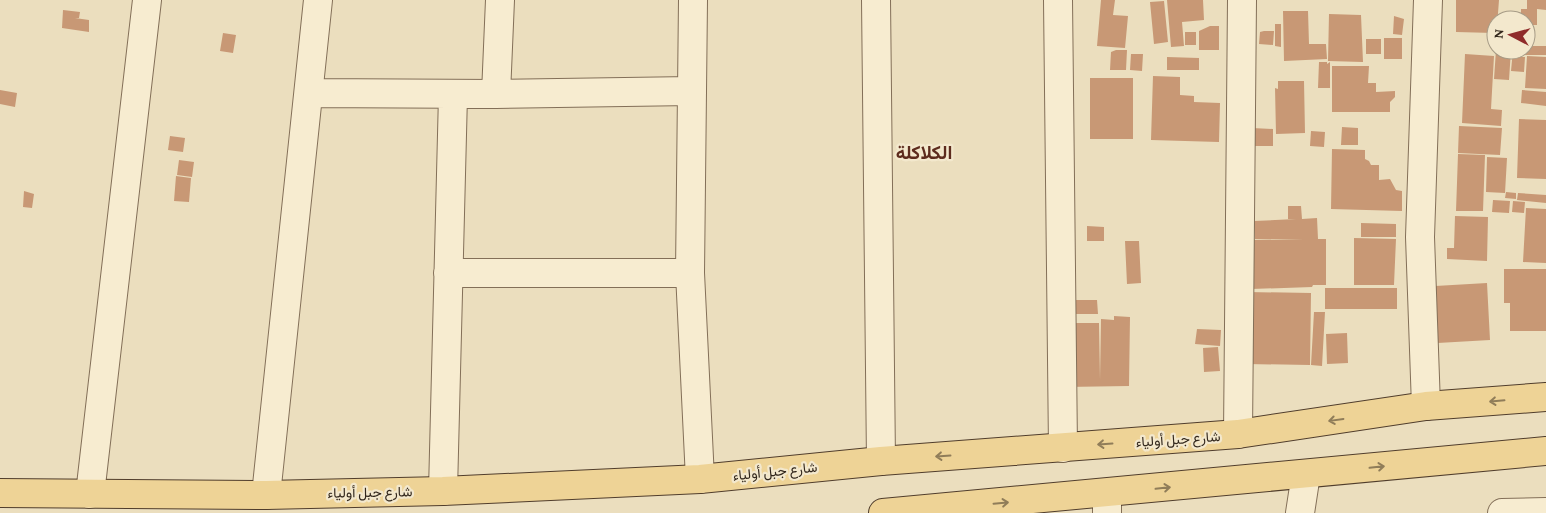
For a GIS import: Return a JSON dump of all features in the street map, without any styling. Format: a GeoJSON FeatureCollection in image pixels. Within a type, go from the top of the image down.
{"type":"FeatureCollection","features":[{"type":"Feature","properties":{"kind":"main road","name":"شارع جبل أولياء"},"geometry":{"type":"LineString","coordinates":[[0,493],[266,495],[442,491],[700,479],[881,461],[1238,434],[1426,406],[1546,396]]}},
{"type":"Feature","properties":{"kind":"main road"},"geometry":{"type":"LineString","coordinates":[[883,513],[1107,503],[1306,474],[1546,450]]}},
{"type":"Feature","properties":{"kind":"street"},"geometry":{"type":"LineString","coordinates":[[90,494],[147,0]]}},
{"type":"Feature","properties":{"kind":"street"},"geometry":{"type":"LineString","coordinates":[[266,495],[310,93],[318,0]]}},
{"type":"Feature","properties":{"kind":"street"},"geometry":{"type":"LineString","coordinates":[[496,94],[500,0]]}},
{"type":"Feature","properties":{"kind":"street"},"geometry":{"type":"LineString","coordinates":[[693,0],[690,273],[700,479]]}},
{"type":"Feature","properties":{"kind":"street"},"geometry":{"type":"LineString","coordinates":[[876,0],[881,461]]}},
{"type":"Feature","properties":{"kind":"street"},"geometry":{"type":"LineString","coordinates":[[1058,0],[1063,448]]}},
{"type":"Feature","properties":{"kind":"street"},"geometry":{"type":"LineString","coordinates":[[1238,434],[1242,0]]}},
{"type":"Feature","properties":{"kind":"street"},"geometry":{"type":"LineString","coordinates":[[1426,406],[1420,237],[1428,0]]}},
{"type":"Feature","properties":{"kind":"street"},"geometry":{"type":"LineString","coordinates":[[310,93],[496,94],[691,91]]}},
{"type":"Feature","properties":{"kind":"street"},"geometry":{"type":"LineString","coordinates":[[442,491],[453,94]]}},
{"type":"Feature","properties":{"kind":"street"},"geometry":{"type":"LineString","coordinates":[[448,273],[690,273]]}},
{"type":"Feature","properties":{"kind":"street"},"geometry":{"type":"LineString","coordinates":[[1300,513],[1306,474]]}},
{"type":"Feature","properties":{"kind":"street"},"geometry":{"type":"LineString","coordinates":[[1502,513],[1546,512]]}},
{"type":"Feature","properties":{"kind":"building"},"geometry":{"type":"Polygon","coordinates":[[[1101,0],[1115,0],[1113,15],[1128,16],[1125,48],[1097,46],[1101,0]]]}},
{"type":"Feature","properties":{"kind":"building"},"geometry":{"type":"Polygon","coordinates":[[[1167,0],[1203,0],[1204,20],[1182,22],[1184,46],[1171,47],[1167,0]]]}},
{"type":"Feature","properties":{"kind":"building"},"geometry":{"type":"Polygon","coordinates":[[[1456,0],[1499,0],[1498,10],[1486,10],[1486,33],[1456,32],[1456,0]]]}},
{"type":"Feature","properties":{"kind":"building"},"geometry":{"type":"Polygon","coordinates":[[[1527,0],[1546,0],[1546,10],[1537,9],[1537,25],[1536,10],[1521,10],[1527,9],[1527,0]]]}},
{"type":"Feature","properties":{"kind":"building"},"geometry":{"type":"Polygon","coordinates":[[[1164,1],[1168,42],[1154,44],[1150,2],[1164,1]]]}},
{"type":"Feature","properties":{"kind":"building"},"geometry":{"type":"Polygon","coordinates":[[[63,10],[80,12],[79,18],[75,18],[89,20],[89,32],[62,28],[63,10]]]}},
{"type":"Feature","properties":{"kind":"building"},"geometry":{"type":"Polygon","coordinates":[[[1283,11],[1308,11],[1309,44],[1326,44],[1327,59],[1284,61],[1283,11]]]}},
{"type":"Feature","properties":{"kind":"building"},"geometry":{"type":"Polygon","coordinates":[[[1329,14],[1361,15],[1363,62],[1328,61],[1329,14]]]}},
{"type":"Feature","properties":{"kind":"building"},"geometry":{"type":"Polygon","coordinates":[[[1394,16],[1404,19],[1402,35],[1393,34],[1394,16]]]}},
{"type":"Feature","properties":{"kind":"building"},"geometry":{"type":"Polygon","coordinates":[[[1275,24],[1281,24],[1281,47],[1275,46],[1275,24]]]}},
{"type":"Feature","properties":{"kind":"building"},"geometry":{"type":"Polygon","coordinates":[[[1210,26],[1219,26],[1219,50],[1199,50],[1199,31],[1210,26]]]}},
{"type":"Feature","properties":{"kind":"building"},"geometry":{"type":"Polygon","coordinates":[[[1274,31],[1273,45],[1259,44],[1260,32],[1274,31]]]}},
{"type":"Feature","properties":{"kind":"building"},"geometry":{"type":"Polygon","coordinates":[[[1185,32],[1196,32],[1196,45],[1185,45],[1185,32]]]}},
{"type":"Feature","properties":{"kind":"building"},"geometry":{"type":"Polygon","coordinates":[[[223,33],[236,35],[233,53],[220,51],[223,33]]]}},
{"type":"Feature","properties":{"kind":"building"},"geometry":{"type":"Polygon","coordinates":[[[1384,38],[1402,38],[1402,59],[1384,59],[1384,38]]]}},
{"type":"Feature","properties":{"kind":"building"},"geometry":{"type":"Polygon","coordinates":[[[1366,39],[1381,39],[1381,54],[1366,54],[1366,39]]]}},
{"type":"Feature","properties":{"kind":"building"},"geometry":{"type":"Polygon","coordinates":[[[1536,46],[1546,46],[1546,55],[1536,55],[1536,46]]]}},
{"type":"Feature","properties":{"kind":"building"},"geometry":{"type":"Polygon","coordinates":[[[1127,50],[1126,70],[1110,70],[1111,52],[1127,50]]]}},
{"type":"Feature","properties":{"kind":"building"},"geometry":{"type":"Polygon","coordinates":[[[1131,54],[1143,54],[1142,71],[1130,70],[1131,54]]]}},
{"type":"Feature","properties":{"kind":"building"},"geometry":{"type":"Polygon","coordinates":[[[1465,54],[1486,55],[1486,60],[1494,60],[1491,109],[1502,110],[1501,126],[1462,123],[1465,54]]]}},
{"type":"Feature","properties":{"kind":"building"},"geometry":{"type":"Polygon","coordinates":[[[1536,56],[1546,57],[1546,89],[1525,88],[1527,60],[1536,60],[1536,56]]]}},
{"type":"Feature","properties":{"kind":"building"},"geometry":{"type":"Polygon","coordinates":[[[1167,57],[1199,58],[1199,70],[1167,70],[1167,57]]]}},
{"type":"Feature","properties":{"kind":"building"},"geometry":{"type":"Polygon","coordinates":[[[1495,60],[1510,60],[1509,80],[1494,79],[1495,60]]]}},
{"type":"Feature","properties":{"kind":"building"},"geometry":{"type":"Polygon","coordinates":[[[1512,60],[1525,60],[1524,72],[1511,71],[1512,60]]]}},
{"type":"Feature","properties":{"kind":"building"},"geometry":{"type":"Polygon","coordinates":[[[1319,62],[1327,62],[1327,64],[1330,62],[1330,88],[1318,88],[1319,62]]]}},
{"type":"Feature","properties":{"kind":"building"},"geometry":{"type":"Polygon","coordinates":[[[1332,66],[1369,66],[1368,83],[1376,83],[1376,92],[1395,91],[1395,97],[1390,102],[1390,112],[1332,112],[1332,66]]]}},
{"type":"Feature","properties":{"kind":"building"},"geometry":{"type":"Polygon","coordinates":[[[1153,76],[1180,77],[1180,95],[1194,96],[1194,102],[1220,103],[1219,142],[1151,140],[1153,76]]]}},
{"type":"Feature","properties":{"kind":"building"},"geometry":{"type":"Polygon","coordinates":[[[1090,78],[1133,78],[1133,139],[1090,139],[1090,78]]]}},
{"type":"Feature","properties":{"kind":"building"},"geometry":{"type":"Polygon","coordinates":[[[1278,81],[1304,81],[1305,133],[1276,134],[1275,88],[1278,89],[1278,81]]]}},
{"type":"Feature","properties":{"kind":"building"},"geometry":{"type":"Polygon","coordinates":[[[0,90],[17,93],[15,107],[0,104],[0,90]]]}},
{"type":"Feature","properties":{"kind":"building"},"geometry":{"type":"Polygon","coordinates":[[[1522,90],[1546,92],[1546,106],[1521,103],[1522,90]]]}},
{"type":"Feature","properties":{"kind":"building"},"geometry":{"type":"Polygon","coordinates":[[[1519,119],[1546,120],[1546,179],[1517,178],[1519,119]]]}},
{"type":"Feature","properties":{"kind":"building"},"geometry":{"type":"Polygon","coordinates":[[[1459,126],[1502,128],[1500,155],[1458,153],[1459,126]]]}},
{"type":"Feature","properties":{"kind":"building"},"geometry":{"type":"Polygon","coordinates":[[[1342,127],[1358,128],[1358,145],[1341,145],[1342,127]]]}},
{"type":"Feature","properties":{"kind":"building"},"geometry":{"type":"Polygon","coordinates":[[[1252,128],[1273,129],[1273,146],[1251,146],[1252,128]]]}},
{"type":"Feature","properties":{"kind":"building"},"geometry":{"type":"Polygon","coordinates":[[[1311,131],[1325,132],[1324,147],[1310,146],[1311,131]]]}},
{"type":"Feature","properties":{"kind":"building"},"geometry":{"type":"Polygon","coordinates":[[[170,136],[185,138],[183,152],[168,150],[170,136]]]}},
{"type":"Feature","properties":{"kind":"building"},"geometry":{"type":"Polygon","coordinates":[[[1332,149],[1365,150],[1365,159],[1371,165],[1379,165],[1379,180],[1390,179],[1396,190],[1402,191],[1402,211],[1331,209],[1332,149]]]}},
{"type":"Feature","properties":{"kind":"building"},"geometry":{"type":"Polygon","coordinates":[[[1458,154],[1485,155],[1483,211],[1456,211],[1458,154]]]}},
{"type":"Feature","properties":{"kind":"building"},"geometry":{"type":"Polygon","coordinates":[[[1487,157],[1507,158],[1505,193],[1486,192],[1487,157]]]}},
{"type":"Feature","properties":{"kind":"building"},"geometry":{"type":"Polygon","coordinates":[[[179,160],[194,162],[192,177],[177,175],[179,160]]]}},
{"type":"Feature","properties":{"kind":"building"},"geometry":{"type":"Polygon","coordinates":[[[176,176],[191,178],[189,202],[174,201],[176,176]]]}},
{"type":"Feature","properties":{"kind":"building"},"geometry":{"type":"Polygon","coordinates":[[[24,191],[34,194],[32,208],[23,207],[24,191]]]}},
{"type":"Feature","properties":{"kind":"building"},"geometry":{"type":"Polygon","coordinates":[[[1506,192],[1516,193],[1516,199],[1505,198],[1506,192]]]}},
{"type":"Feature","properties":{"kind":"building"},"geometry":{"type":"Polygon","coordinates":[[[1518,193],[1546,195],[1546,203],[1517,200],[1518,193]]]}},
{"type":"Feature","properties":{"kind":"building"},"geometry":{"type":"Polygon","coordinates":[[[1493,200],[1510,201],[1509,213],[1492,212],[1493,200]]]}},
{"type":"Feature","properties":{"kind":"building"},"geometry":{"type":"Polygon","coordinates":[[[1513,201],[1525,202],[1524,213],[1512,212],[1513,201]]]}},
{"type":"Feature","properties":{"kind":"building"},"geometry":{"type":"Polygon","coordinates":[[[1288,206],[1301,206],[1302,219],[1317,218],[1318,239],[1326,239],[1326,285],[1251,289],[1251,240],[1304,239],[1255,239],[1254,221],[1296,219],[1288,219],[1288,206]]]}},
{"type":"Feature","properties":{"kind":"building"},"geometry":{"type":"Polygon","coordinates":[[[1526,208],[1546,209],[1546,263],[1523,262],[1526,208]]]}},
{"type":"Feature","properties":{"kind":"building"},"geometry":{"type":"Polygon","coordinates":[[[1455,216],[1488,217],[1487,261],[1447,259],[1447,248],[1454,248],[1455,216]]]}},
{"type":"Feature","properties":{"kind":"building"},"geometry":{"type":"Polygon","coordinates":[[[1361,223],[1396,224],[1396,237],[1361,237],[1361,223]]]}},
{"type":"Feature","properties":{"kind":"building"},"geometry":{"type":"Polygon","coordinates":[[[1087,226],[1104,227],[1104,241],[1087,241],[1087,226]]]}},
{"type":"Feature","properties":{"kind":"building"},"geometry":{"type":"Polygon","coordinates":[[[1354,238],[1396,239],[1394,285],[1354,285],[1354,238]]]}},
{"type":"Feature","properties":{"kind":"building"},"geometry":{"type":"Polygon","coordinates":[[[1125,241],[1139,241],[1141,283],[1127,284],[1125,241]]]}},
{"type":"Feature","properties":{"kind":"building"},"geometry":{"type":"Polygon","coordinates":[[[1504,269],[1546,269],[1546,331],[1510,331],[1510,303],[1504,303],[1504,269]]]}},
{"type":"Feature","properties":{"kind":"building"},"geometry":{"type":"Polygon","coordinates":[[[1487,283],[1490,340],[1420,344],[1418,287],[1487,283]]]}},
{"type":"Feature","properties":{"kind":"building"},"geometry":{"type":"Polygon","coordinates":[[[1325,288],[1397,288],[1397,309],[1325,309],[1325,288]]]}},
{"type":"Feature","properties":{"kind":"building"},"geometry":{"type":"Polygon","coordinates":[[[1248,292],[1311,293],[1310,365],[1247,364],[1248,292]]]}},
{"type":"Feature","properties":{"kind":"building"},"geometry":{"type":"Polygon","coordinates":[[[1071,300],[1097,300],[1098,314],[1071,314],[1071,300]]]}},
{"type":"Feature","properties":{"kind":"building"},"geometry":{"type":"Polygon","coordinates":[[[1314,312],[1325,312],[1322,366],[1311,365],[1314,312]]]}},
{"type":"Feature","properties":{"kind":"building"},"geometry":{"type":"Polygon","coordinates":[[[1114,316],[1130,317],[1129,386],[1065,387],[1065,323],[1099,323],[1100,380],[1101,319],[1114,320],[1114,316]]]}},
{"type":"Feature","properties":{"kind":"building"},"geometry":{"type":"Polygon","coordinates":[[[1197,329],[1221,330],[1220,346],[1195,344],[1197,329]]]}},
{"type":"Feature","properties":{"kind":"building"},"geometry":{"type":"Polygon","coordinates":[[[1347,333],[1348,363],[1327,364],[1326,334],[1347,333]]]}},
{"type":"Feature","properties":{"kind":"building"},"geometry":{"type":"Polygon","coordinates":[[[1218,347],[1220,371],[1204,372],[1203,348],[1218,347]]]}},
{"type":"Feature","properties":{"kind":"district","name":"الكلاكلة"},"geometry":{"type":"Point","coordinates":[924,152]}}]}
